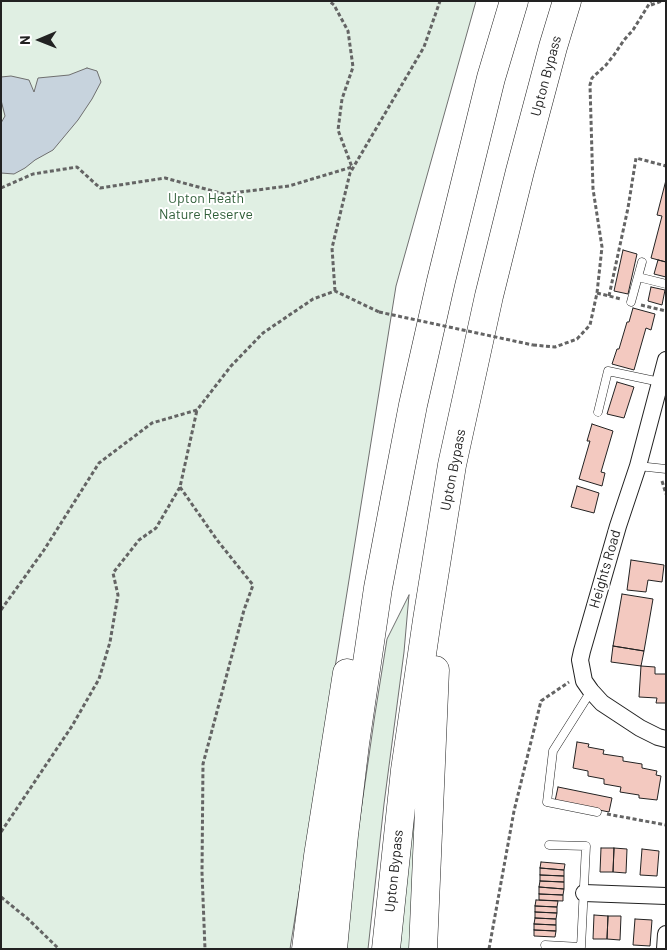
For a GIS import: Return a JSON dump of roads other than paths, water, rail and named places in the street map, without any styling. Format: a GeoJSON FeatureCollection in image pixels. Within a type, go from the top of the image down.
{"type":"FeatureCollection","features":[{"type":"Feature","properties":{"kind":"highway"},"geometry":{"type":"LineString","coordinates":[[333,949],[344,834],[378,588],[413,405],[441,281],[491,78],[514,1]]}},
{"type":"Feature","properties":{"kind":"highway","name":"Upton Bypass"},"geometry":{"type":"LineString","coordinates":[[386,949],[405,770],[428,610],[452,464],[489,296],[515,190],[567,1]]}},
{"type":"Feature","properties":{"kind":"highway"},"geometry":{"type":"LineString","coordinates":[[306,949],[318,856],[349,660],[373,542],[413,405]]}},
{"type":"Feature","properties":{"kind":"highway"},"geometry":{"type":"LineString","coordinates":[[423,949],[435,670],[446,589],[452,464]]}},
{"type":"Feature","properties":{"kind":"street","name":"Heights Road"},"geometry":{"type":"LineString","coordinates":[[666,360],[638,466],[618,526],[580,660],[584,681],[602,703],[640,728],[666,739]]}},
{"type":"Feature","properties":{"kind":"street"},"geometry":{"type":"LineString","coordinates":[[584,893],[666,896]]}},
{"type":"Feature","properties":{"kind":"street"},"geometry":{"type":"LineString","coordinates":[[665,949],[666,934]]}},
{"type":"Feature","properties":{"kind":"lane"},"geometry":{"type":"LineString","coordinates":[[631,302],[642,262]]}},
{"type":"Feature","properties":{"kind":"lane"},"geometry":{"type":"LineString","coordinates":[[638,277],[666,284]]}},
{"type":"Feature","properties":{"kind":"lane"},"geometry":{"type":"LineString","coordinates":[[598,412],[608,371],[660,382]]}},
{"type":"Feature","properties":{"kind":"lane"},"geometry":{"type":"LineString","coordinates":[[638,466],[666,469]]}},
{"type":"Feature","properties":{"kind":"lane"},"geometry":{"type":"LineString","coordinates":[[591,691],[553,751],[547,802],[597,812]]}},
{"type":"Feature","properties":{"kind":"lane"},"geometry":{"type":"LineString","coordinates":[[545,945],[581,947],[586,846],[549,845]]}},
{"type":"Feature","properties":{"kind":"park label","name":"Upton Heath Nature Reserve"},"geometry":{"type":"Point","coordinates":[206,206]}}]}
